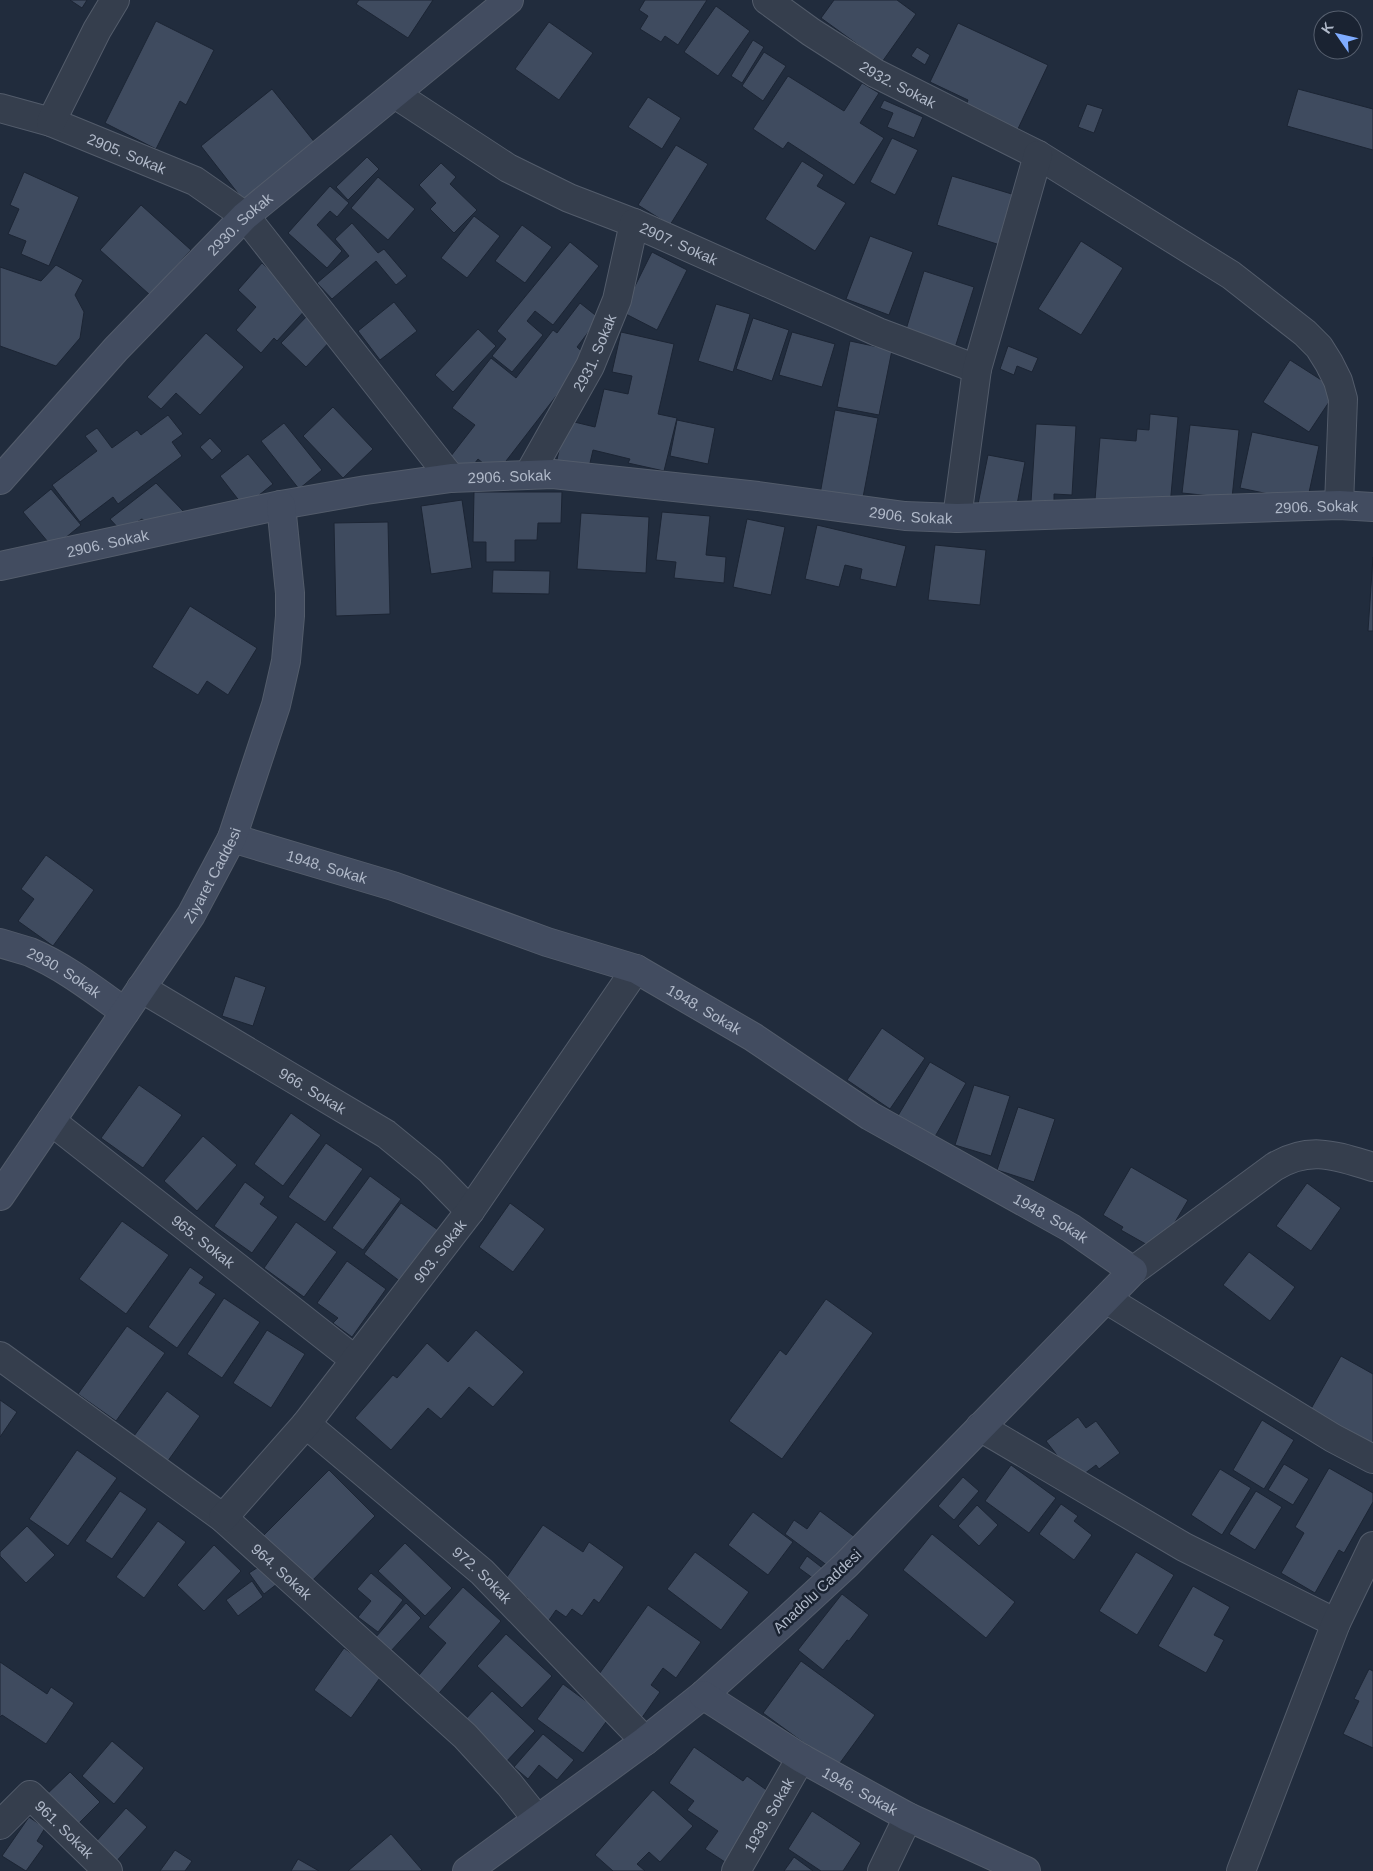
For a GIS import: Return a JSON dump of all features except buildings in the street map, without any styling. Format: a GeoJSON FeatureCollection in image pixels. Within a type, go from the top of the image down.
{"type":"FeatureCollection","features":[{"type":"Feature","properties":{"kind":"street"},"geometry":{"type":"LineString","coordinates":[[51,122],[97,30],[115,0]]}},
{"type":"Feature","properties":{"kind":"street","name":"2930. Sokak"},"geometry":{"type":"LineString","coordinates":[[0,480],[116,348],[245,216],[510,0]]}},
{"type":"Feature","properties":{"kind":"street","name":"2932. Sokak"},"geometry":{"type":"LineString","coordinates":[[767,0],[811,32],[875,74],[1038,155],[1231,274],[1305,332],[1319,347],[1334,372],[1343,399],[1339,505]]}},
{"type":"Feature","properties":{"kind":"street","name":"2907. Sokak"},"geometry":{"type":"LineString","coordinates":[[395,94],[508,168],[569,198],[634,223],[878,332],[977,369]]}},
{"type":"Feature","properties":{"kind":"street","name":"2905. Sokak"},"geometry":{"type":"LineString","coordinates":[[0,108],[51,122],[195,181],[245,216]]}},
{"type":"Feature","properties":{"kind":"street"},"geometry":{"type":"LineString","coordinates":[[957,518],[977,369],[1038,155]]}},
{"type":"Feature","properties":{"kind":"street","name":"2906. Sokak"},"geometry":{"type":"LineString","coordinates":[[245,216],[451,478]]}},
{"type":"Feature","properties":{"kind":"street","name":"2931. Sokak"},"geometry":{"type":"LineString","coordinates":[[529,474],[590,366],[617,300],[634,223]]}},
{"type":"Feature","properties":{"kind":"street","name":"2906. Sokak"},"geometry":{"type":"LineString","coordinates":[[0,566],[281,505],[451,478],[529,474],[553,474],[748,495],[905,516],[957,518],[1339,505],[1373,507]]}},
{"type":"Feature","properties":{"kind":"street","name":"Ziyaret Caddesi"},"geometry":{"type":"LineString","coordinates":[[0,1196],[191,915],[232,838],[276,705],[286,661],[290,593],[281,505]]}},
{"type":"Feature","properties":{"kind":"street","name":"1948. Sokak"},"geometry":{"type":"LineString","coordinates":[[232,838],[393,886],[547,942],[636,969],[753,1037],[870,1116],[1071,1228],[1133,1271]]}},
{"type":"Feature","properties":{"kind":"street","name":"2930. Sokak"},"geometry":{"type":"LineString","coordinates":[[0,944],[28,952],[55,964],[81,980],[124,1012]]}},
{"type":"Feature","properties":{"kind":"street","name":"903. Sokak"},"geometry":{"type":"LineString","coordinates":[[223,1518],[306,1424],[470,1211],[636,969]]}},
{"type":"Feature","properties":{"kind":"street","name":"966. Sokak"},"geometry":{"type":"LineString","coordinates":[[142,988],[386,1134],[430,1170],[470,1211]]}},
{"type":"Feature","properties":{"kind":"street","name":"965. Sokak"},"geometry":{"type":"LineString","coordinates":[[51,1121],[355,1360]]}},
{"type":"Feature","properties":{"kind":"street"},"geometry":{"type":"LineString","coordinates":[[1133,1271],[1274,1167],[1291,1158],[1319,1153],[1338,1156],[1373,1167]]}},
{"type":"Feature","properties":{"kind":"street","name":"Anadolu Caddesi"},"geometry":{"type":"LineString","coordinates":[[467,1871],[645,1741],[702,1695],[846,1566],[1133,1271]]}},
{"type":"Feature","properties":{"kind":"street"},"geometry":{"type":"LineString","coordinates":[[1106,1299],[1334,1438],[1373,1458]]}},
{"type":"Feature","properties":{"kind":"street","name":"964. Sokak"},"geometry":{"type":"LineString","coordinates":[[0,1356],[223,1518],[465,1736],[509,1784],[537,1819]]}},
{"type":"Feature","properties":{"kind":"street","name":"972. Sokak"},"geometry":{"type":"LineString","coordinates":[[306,1424],[482,1572],[645,1741]]}},
{"type":"Feature","properties":{"kind":"street"},"geometry":{"type":"LineString","coordinates":[[980,1427],[1184,1546],[1336,1623]]}},
{"type":"Feature","properties":{"kind":"street"},"geometry":{"type":"LineString","coordinates":[[1241,1871],[1336,1623],[1373,1546]]}},
{"type":"Feature","properties":{"kind":"street","name":"1946. Sokak"},"geometry":{"type":"LineString","coordinates":[[702,1695],[801,1758],[908,1817],[1026,1871]]}},
{"type":"Feature","properties":{"kind":"street","name":"1939. Sokak"},"geometry":{"type":"LineString","coordinates":[[736,1871],[801,1758]]}},
{"type":"Feature","properties":{"kind":"street","name":"961. Sokak"},"geometry":{"type":"LineString","coordinates":[[0,1825],[30,1795],[108,1871]]}},
{"type":"Feature","properties":{"kind":"street"},"geometry":{"type":"LineString","coordinates":[[882,1871],[908,1817]]}}]}
